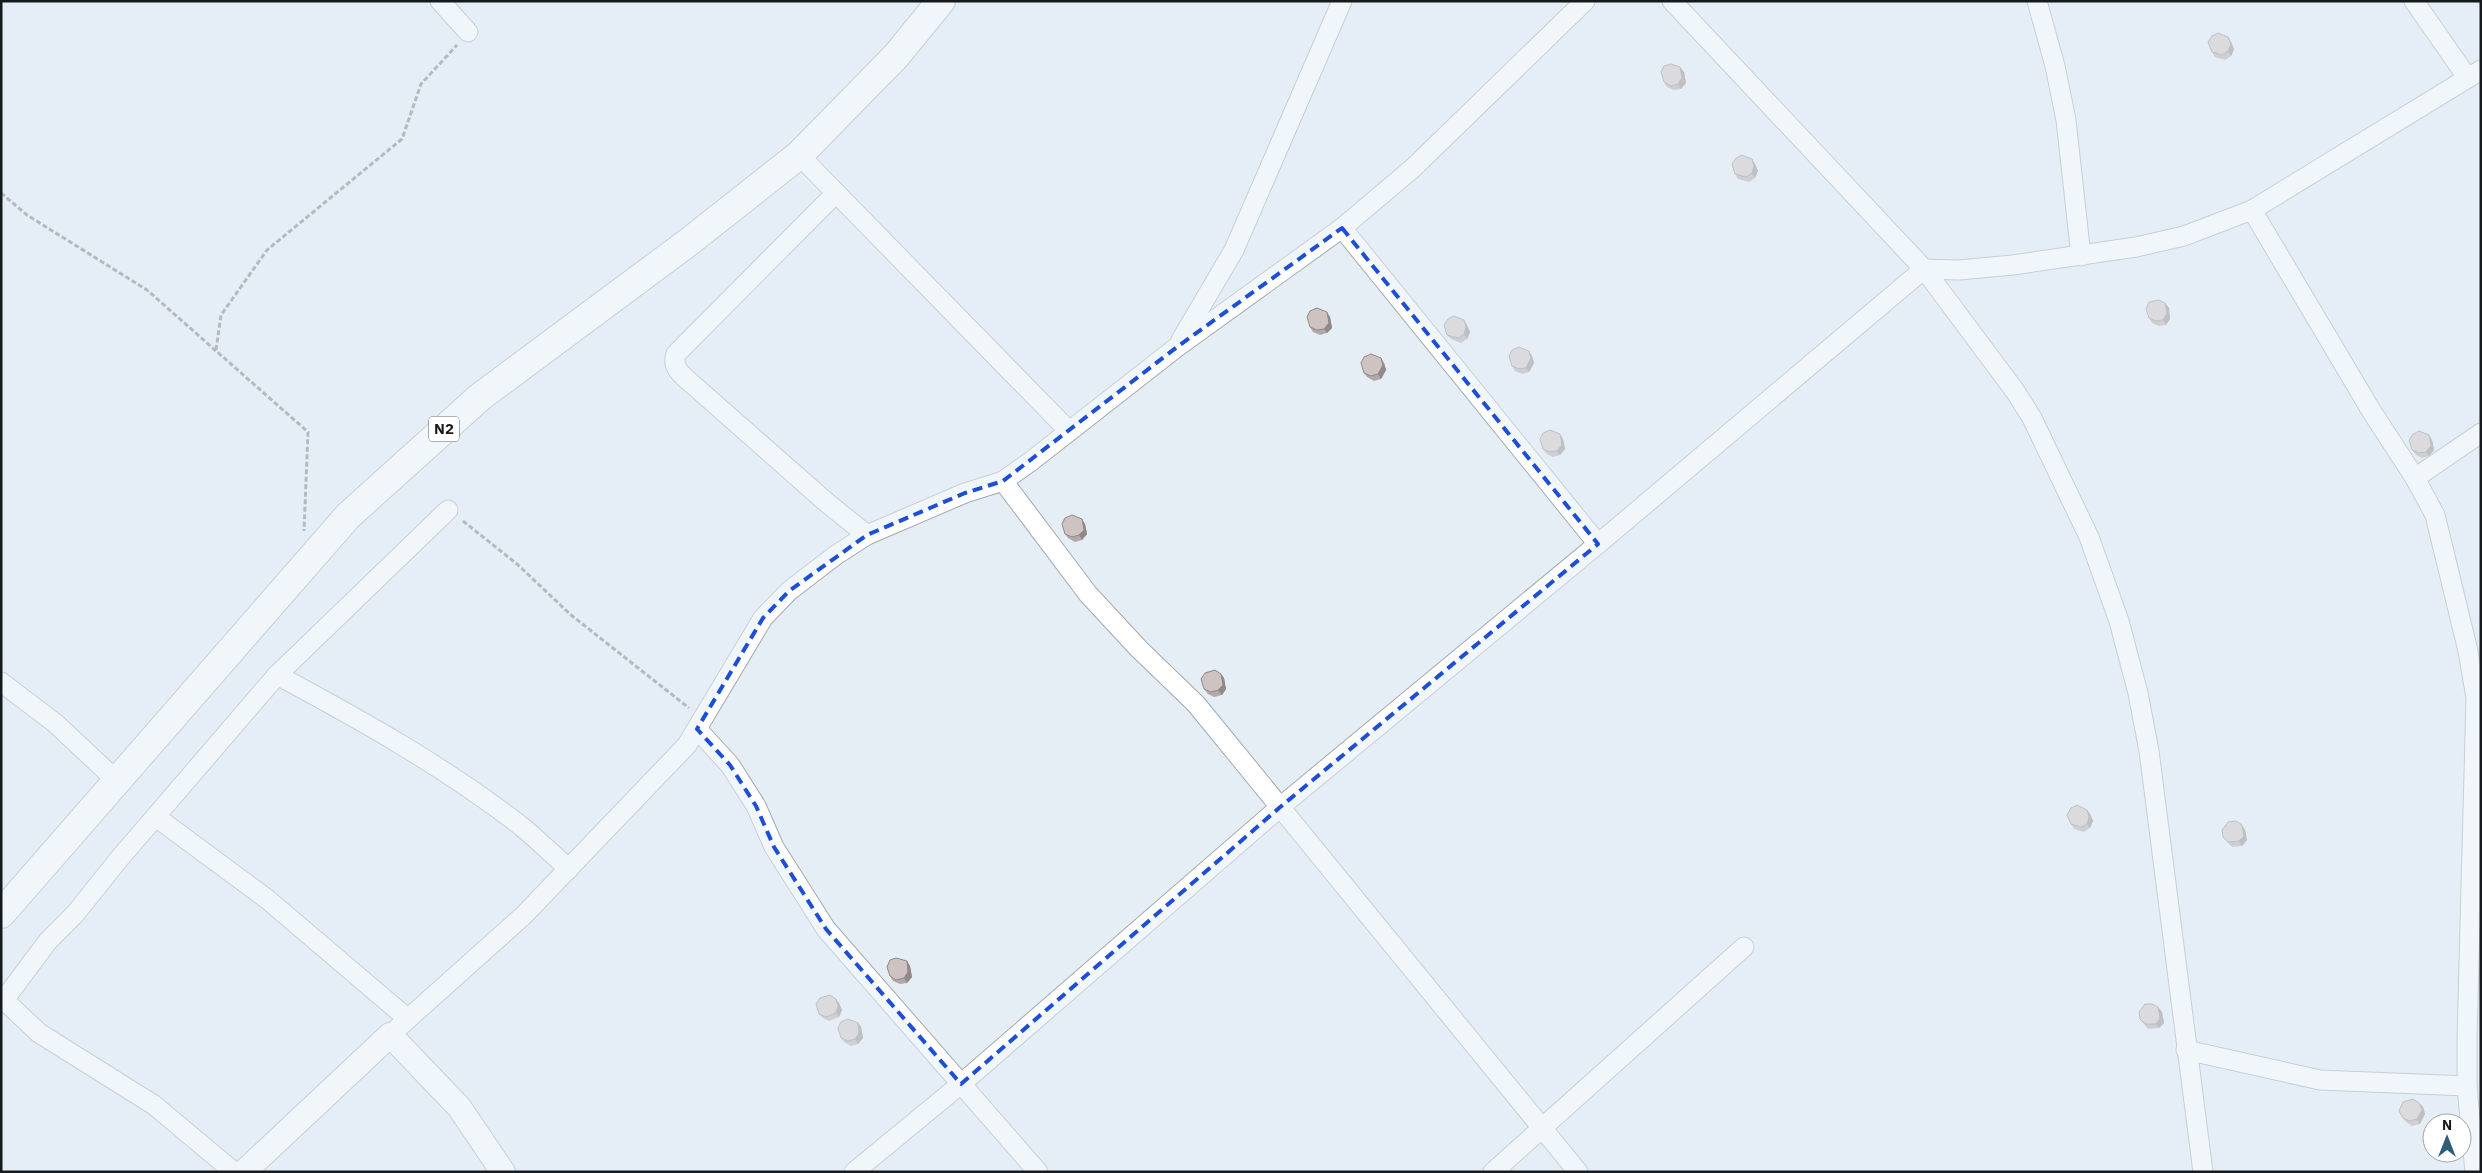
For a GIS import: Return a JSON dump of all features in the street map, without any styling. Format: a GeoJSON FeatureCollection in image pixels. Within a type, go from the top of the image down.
{"type":"FeatureCollection","features":[{"type":"Feature","properties":{"kind":"highway","name":"N2"},"geometry":{"type":"LineString","coordinates":[[1,914],[348,516],[480,397],[690,241],[798,155],[896,56],[941,1]]}},
{"type":"Feature","properties":{"kind":"street"},"geometry":{"type":"LineString","coordinates":[[440,1],[468,32]]}},
{"type":"Feature","properties":{"kind":"street"},"geometry":{"type":"LineString","coordinates":[[1177,347],[1234,250],[1342,1]]}},
{"type":"Feature","properties":{"kind":"street"},"geometry":{"type":"LineString","coordinates":[[244,1172],[390,1035],[524,915],[681,751],[700,724],[763,618],[789,592],[836,555],[867,534],[964,493],[1003,481],[1177,347],[1342,228],[1413,168],[1585,1]]}},
{"type":"Feature","properties":{"kind":"street"},"geometry":{"type":"LineString","coordinates":[[1672,1],[1924,269],[2015,391],[2032,418],[2089,537],[2119,621],[2138,693],[2149,751],[2203,1172]]}},
{"type":"Feature","properties":{"kind":"street"},"geometry":{"type":"LineString","coordinates":[[2037,1],[2055,66],[2066,120],[2081,256]]}},
{"type":"Feature","properties":{"kind":"street"},"geometry":{"type":"LineString","coordinates":[[854,1172],[961,1084],[1279,808],[1598,544],[1924,269],[1959,270],[2081,256],[2184,236],[2252,210],[2474,73],[2414,1]]}},
{"type":"Feature","properties":{"kind":"street"},"geometry":{"type":"LineString","coordinates":[[798,155],[1070,431]]}},
{"type":"Feature","properties":{"kind":"street"},"geometry":{"type":"LineString","coordinates":[[836,193],[676,354],[674,362],[676,367],[691,383],[867,534]]}},
{"type":"Feature","properties":{"kind":"street"},"geometry":{"type":"LineString","coordinates":[[2252,210],[2372,412],[2415,478],[2434,515],[2479,698],[2474,1039],[2467,1086],[2475,1172]]}},
{"type":"Feature","properties":{"kind":"street"},"geometry":{"type":"LineString","coordinates":[[1342,228],[1598,544]]}},
{"type":"Feature","properties":{"kind":"street"},"geometry":{"type":"LineString","coordinates":[[2415,478],[2481,433]]}},
{"type":"Feature","properties":{"kind":"street"},"geometry":{"type":"LineString","coordinates":[[1003,481],[1088,594],[1138,649],[1196,704],[1578,1172]]}},
{"type":"Feature","properties":{"kind":"street"},"geometry":{"type":"LineString","coordinates":[[234,1172],[154,1105],[39,1033],[2,999],[48,941],[75,914],[278,675],[448,510]]}},
{"type":"Feature","properties":{"kind":"street"},"geometry":{"type":"LineString","coordinates":[[278,675],[350,713],[410,750],[521,826],[569,869]]}},
{"type":"Feature","properties":{"kind":"street"},"geometry":{"type":"LineString","coordinates":[[1,682],[55,723],[117,781]]}},
{"type":"Feature","properties":{"kind":"street"},"geometry":{"type":"LineString","coordinates":[[700,724],[730,764],[751,798],[774,847],[826,929],[1038,1172]]}},
{"type":"Feature","properties":{"kind":"street"},"geometry":{"type":"LineString","coordinates":[[156,817],[267,899],[408,1019]]}},
{"type":"Feature","properties":{"kind":"street"},"geometry":{"type":"LineString","coordinates":[[1493,1172],[1744,947]]}},
{"type":"Feature","properties":{"kind":"street"},"geometry":{"type":"LineString","coordinates":[[390,1035],[459,1107],[503,1172]]}},
{"type":"Feature","properties":{"kind":"street"},"geometry":{"type":"LineString","coordinates":[[2186,1050],[2320,1080],[2467,1086]]}},
{"type":"Feature","properties":{"kind":"path"},"geometry":{"type":"LineString","coordinates":[[216,351],[221,315],[266,250],[402,140],[421,84],[468,32]]}},
{"type":"Feature","properties":{"kind":"path"},"geometry":{"type":"LineString","coordinates":[[1,193],[27,215],[147,290],[308,432],[304,531],[320,548]]}},
{"type":"Feature","properties":{"kind":"path"},"geometry":{"type":"LineString","coordinates":[[448,510],[517,564],[571,616],[700,724]]}},
{"type":"Feature","properties":{"kind":"highlighted area"},"geometry":{"type":"Polygon","coordinates":[[[1342,228],[1598,544],[1279,808],[961,1084],[826,929],[774,847],[756,806],[730,765],[697,729],[763,618],[789,591],[867,535],[965,493],[1003,481],[1177,347],[1342,228]]]}},
{"type":"Feature","properties":{"kind":"building"},"geometry":{"type":"Polygon","coordinates":[[[2218,33],[2228,37],[2231,44],[2228,51],[2222,55],[2212,52],[2208,42],[2212,36],[2218,33]]]}},
{"type":"Feature","properties":{"kind":"building"},"geometry":{"type":"Polygon","coordinates":[[[1671,64],[1680,67],[1682,78],[1678,84],[1671,86],[1664,82],[1661,72],[1664,66],[1671,64]]]}},
{"type":"Feature","properties":{"kind":"building"},"geometry":{"type":"Polygon","coordinates":[[[1742,155],[1752,159],[1754,166],[1752,173],[1746,177],[1735,174],[1732,164],[1736,158],[1742,155]]]}},
{"type":"Feature","properties":{"kind":"building"},"geometry":{"type":"Polygon","coordinates":[[[2159,300],[2165,303],[2167,314],[2163,320],[2155,321],[2149,318],[2146,309],[2149,302],[2159,300]]]}},
{"type":"Feature","properties":{"kind":"building"},"geometry":{"type":"Polygon","coordinates":[[[1317,308],[1327,312],[1329,323],[1324,329],[1317,330],[1310,327],[1307,317],[1310,311],[1317,308]]]}},
{"type":"Feature","properties":{"kind":"building"},"geometry":{"type":"Polygon","coordinates":[[[1454,316],[1464,320],[1466,327],[1464,334],[1458,338],[1447,335],[1444,325],[1448,319],[1454,316]]]}},
{"type":"Feature","properties":{"kind":"building"},"geometry":{"type":"Polygon","coordinates":[[[1519,347],[1529,351],[1531,358],[1526,368],[1519,369],[1512,366],[1509,356],[1512,350],[1519,347]]]}},
{"type":"Feature","properties":{"kind":"building"},"geometry":{"type":"Polygon","coordinates":[[[1371,354],[1381,358],[1383,365],[1378,374],[1371,376],[1364,373],[1361,363],[1364,357],[1371,354]]]}},
{"type":"Feature","properties":{"kind":"building"},"geometry":{"type":"Polygon","coordinates":[[[1550,430],[1560,434],[1562,445],[1557,451],[1550,452],[1543,449],[1540,439],[1543,433],[1550,430]]]}},
{"type":"Feature","properties":{"kind":"building"},"geometry":{"type":"Polygon","coordinates":[[[2419,431],[2429,435],[2431,446],[2426,452],[2419,453],[2412,450],[2409,440],[2413,434],[2419,431]]]}},
{"type":"Feature","properties":{"kind":"building"},"geometry":{"type":"Polygon","coordinates":[[[1072,515],[1082,519],[1084,530],[1079,535],[1072,537],[1065,534],[1062,524],[1065,518],[1072,515]]]}},
{"type":"Feature","properties":{"kind":"building"},"geometry":{"type":"Polygon","coordinates":[[[1215,670],[1221,674],[1223,685],[1218,690],[1211,692],[1204,689],[1201,679],[1205,673],[1215,670]]]}},
{"type":"Feature","properties":{"kind":"building"},"geometry":{"type":"Polygon","coordinates":[[[2077,805],[2087,810],[2089,817],[2087,824],[2081,827],[2071,824],[2067,815],[2071,808],[2077,805]]]}},
{"type":"Feature","properties":{"kind":"building"},"geometry":{"type":"Polygon","coordinates":[[[2236,821],[2242,825],[2244,836],[2239,841],[2228,842],[2223,837],[2222,830],[2228,822],[2236,821]]]}},
{"type":"Feature","properties":{"kind":"building"},"geometry":{"type":"Polygon","coordinates":[[[896,958],[907,961],[908,972],[904,978],[896,980],[890,976],[887,967],[890,960],[896,958]]]}},
{"type":"Feature","properties":{"kind":"building"},"geometry":{"type":"Polygon","coordinates":[[[830,995],[836,999],[838,1006],[836,1013],[826,1017],[819,1014],[816,1004],[820,998],[830,995]]]}},
{"type":"Feature","properties":{"kind":"building"},"geometry":{"type":"Polygon","coordinates":[[[2145,1004],[2152,1004],[2158,1007],[2160,1018],[2156,1024],[2145,1024],[2140,1019],[2139,1012],[2145,1004]]]}},
{"type":"Feature","properties":{"kind":"building"},"geometry":{"type":"Polygon","coordinates":[[[848,1019],[858,1023],[859,1034],[855,1039],[848,1041],[841,1038],[838,1028],[841,1022],[848,1019]]]}},
{"type":"Feature","properties":{"kind":"building"},"geometry":{"type":"Polygon","coordinates":[[[2413,1099],[2419,1103],[2422,1110],[2417,1119],[2409,1121],[2403,1118],[2399,1111],[2403,1102],[2413,1099]]]}}]}
